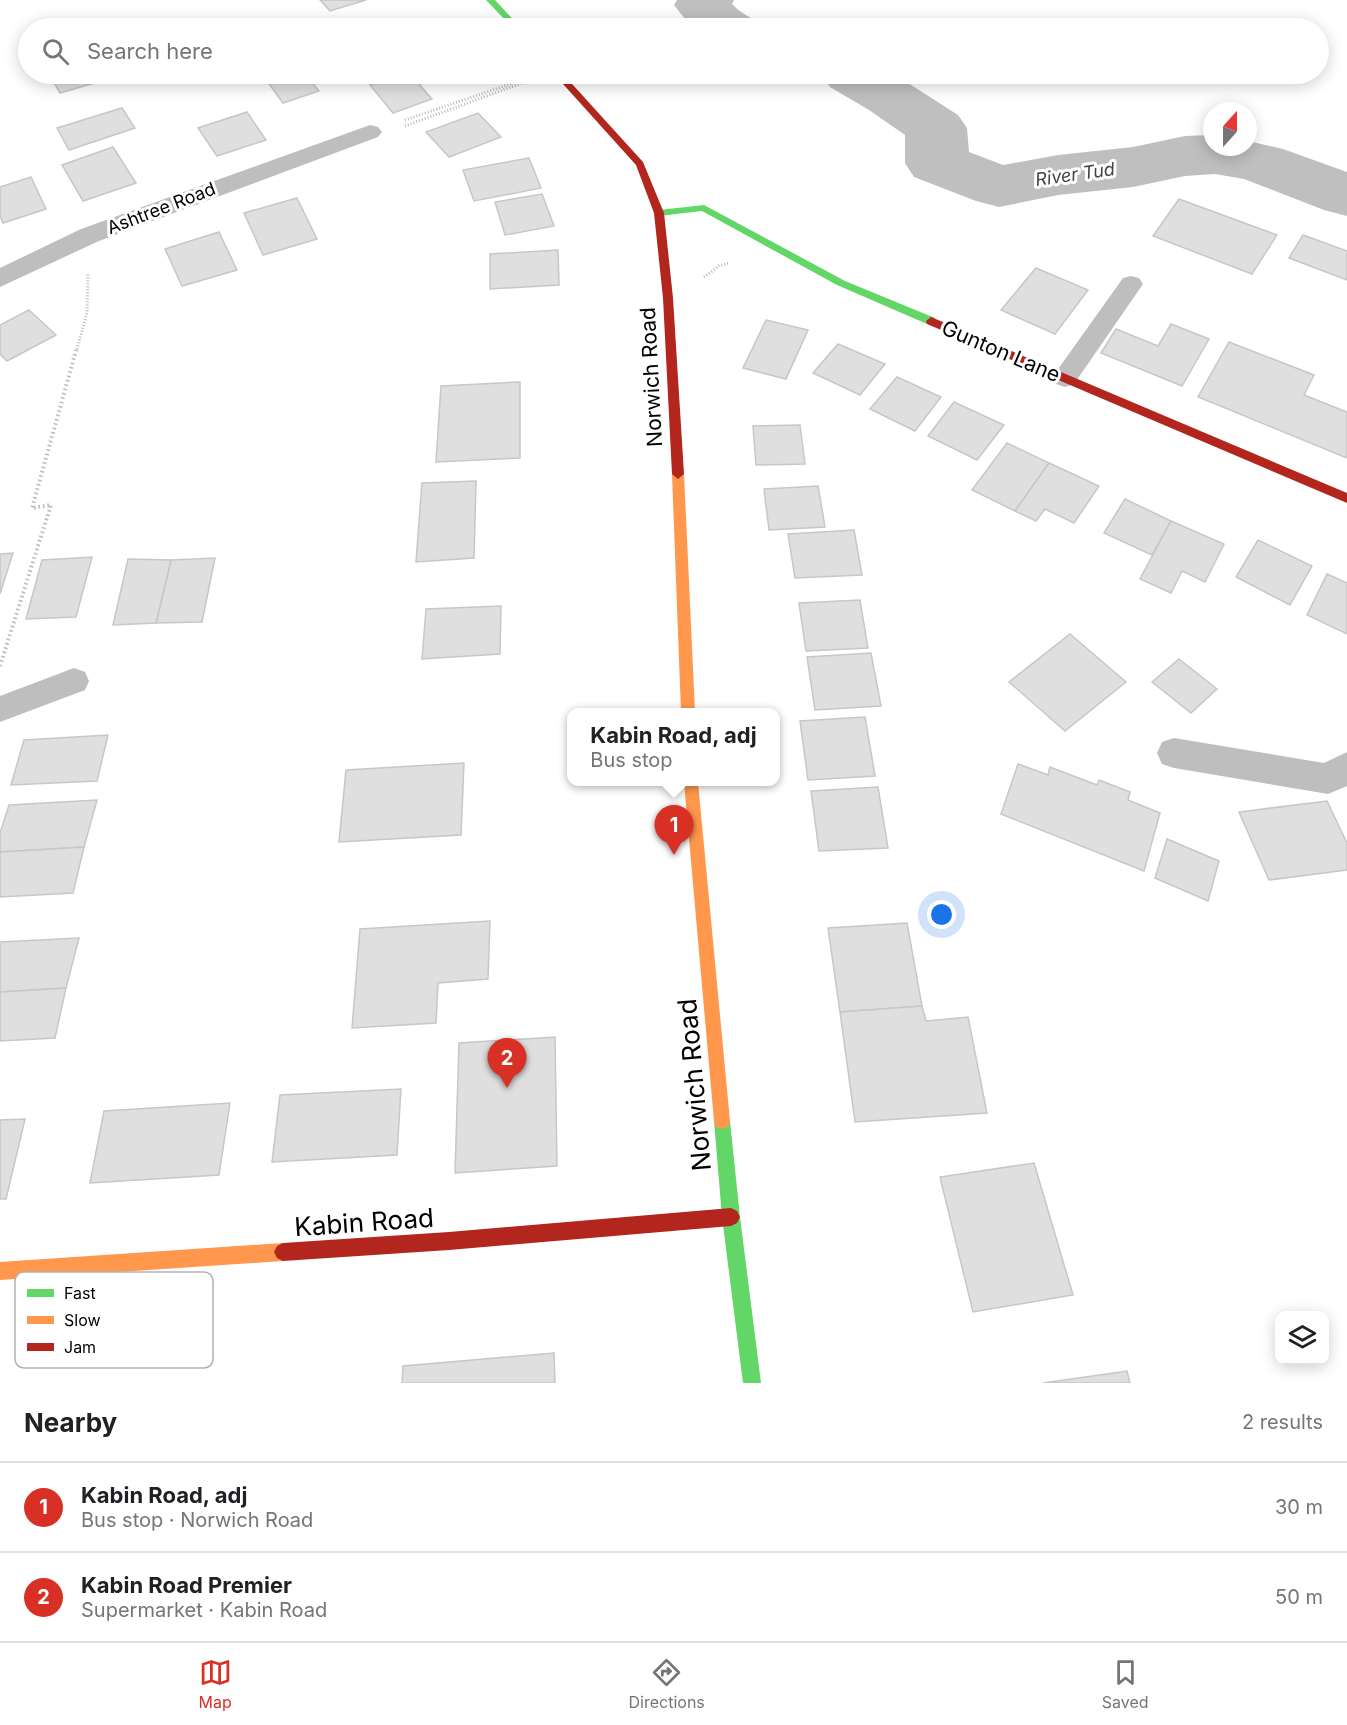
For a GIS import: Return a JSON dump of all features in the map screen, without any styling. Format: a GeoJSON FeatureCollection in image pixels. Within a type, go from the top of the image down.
{"type":"FeatureCollection","features":[{"type":"Feature","properties":{"kind":"street"},"geometry":{"type":"LineString","coordinates":[[490,0],[507,18]]}},
{"type":"Feature","properties":{"kind":"street","name":"Norwich Road"},"geometry":{"type":"LineString","coordinates":[[568,84],[640,164],[659,213],[669,310],[688,708]]}},
{"type":"Feature","properties":{"kind":"street","name":"Ashtree Road"},"geometry":{"type":"LineString","coordinates":[[0,278],[90,235],[321,140],[370,132]]}},
{"type":"Feature","properties":{"kind":"street","name":"Gunton Lane"},"geometry":{"type":"LineString","coordinates":[[659,213],[704,208],[841,283],[1347,498]]}},
{"type":"Feature","properties":{"kind":"street"},"geometry":{"type":"LineString","coordinates":[[1174,753],[1328,780],[1347,767]]}},
{"type":"Feature","properties":{"kind":"street","name":"Norwich Road"},"geometry":{"type":"LineString","coordinates":[[691,786],[731,1217],[752,1383]]}},
{"type":"Feature","properties":{"kind":"street","name":"Kabin Road"},"geometry":{"type":"LineString","coordinates":[[0,1271],[449,1241],[731,1217]]}},
{"type":"Feature","properties":{"kind":"lane"},"geometry":{"type":"LineString","coordinates":[[1065,378],[1131,284]]}},
{"type":"Feature","properties":{"kind":"lane"},"geometry":{"type":"LineString","coordinates":[[0,709],[74,681]]}},
{"type":"Feature","properties":{"kind":"path"},"geometry":{"type":"LineString","coordinates":[[370,132],[517,84]]}},
{"type":"Feature","properties":{"kind":"path"},"geometry":{"type":"LineString","coordinates":[[370,132],[386,133],[518,84]]}},
{"type":"Feature","properties":{"kind":"path"},"geometry":{"type":"LineString","coordinates":[[0,666],[51,505],[32,508],[87,313],[90,235]]}},
{"type":"Feature","properties":{"kind":"path"},"geometry":{"type":"LineString","coordinates":[[669,310],[719,266],[737,261]]}},
{"type":"Feature","properties":{"kind":"building"},"geometry":{"type":"Polygon","coordinates":[[[320,0],[366,0],[330,11],[320,0]]]}},
{"type":"Feature","properties":{"kind":"building"},"geometry":{"type":"Polygon","coordinates":[[[55,84],[91,84],[60,93],[55,84]]]}},
{"type":"Feature","properties":{"kind":"building"},"geometry":{"type":"Polygon","coordinates":[[[269,84],[313,84],[319,91],[283,103],[269,84]]]}},
{"type":"Feature","properties":{"kind":"building"},"geometry":{"type":"Polygon","coordinates":[[[419,84],[432,99],[393,113],[370,85],[419,84]]]}},
{"type":"Feature","properties":{"kind":"building"},"geometry":{"type":"Polygon","coordinates":[[[122,108],[135,128],[69,150],[57,128],[122,108]]]}},
{"type":"Feature","properties":{"kind":"building"},"geometry":{"type":"Polygon","coordinates":[[[247,112],[266,140],[217,156],[198,128],[247,112]]]}},
{"type":"Feature","properties":{"kind":"building"},"geometry":{"type":"Polygon","coordinates":[[[478,113],[501,137],[449,157],[426,132],[478,113]]]}},
{"type":"Feature","properties":{"kind":"building"},"geometry":{"type":"Polygon","coordinates":[[[113,147],[136,183],[83,201],[62,165],[113,147]]]}},
{"type":"Feature","properties":{"kind":"building"},"geometry":{"type":"Polygon","coordinates":[[[529,158],[541,188],[474,201],[463,170],[529,158]]]}},
{"type":"Feature","properties":{"kind":"building"},"geometry":{"type":"Polygon","coordinates":[[[31,177],[46,209],[3,223],[0,216],[0,187],[31,177]]]}},
{"type":"Feature","properties":{"kind":"building"},"geometry":{"type":"Polygon","coordinates":[[[542,194],[554,226],[505,235],[495,202],[542,194]]]}},
{"type":"Feature","properties":{"kind":"building"},"geometry":{"type":"Polygon","coordinates":[[[297,198],[317,239],[263,255],[244,213],[297,198]]]}},
{"type":"Feature","properties":{"kind":"building"},"geometry":{"type":"Polygon","coordinates":[[[1179,199],[1277,235],[1252,274],[1153,236],[1179,199]]]}},
{"type":"Feature","properties":{"kind":"building"},"geometry":{"type":"Polygon","coordinates":[[[219,232],[237,270],[182,286],[165,249],[219,232]]]}},
{"type":"Feature","properties":{"kind":"building"},"geometry":{"type":"Polygon","coordinates":[[[1303,235],[1347,251],[1347,280],[1289,258],[1303,235]]]}},
{"type":"Feature","properties":{"kind":"building"},"geometry":{"type":"Polygon","coordinates":[[[558,250],[559,285],[490,289],[490,254],[558,250]]]}},
{"type":"Feature","properties":{"kind":"building"},"geometry":{"type":"Polygon","coordinates":[[[1036,268],[1088,290],[1055,334],[1001,310],[1036,268]]]}},
{"type":"Feature","properties":{"kind":"building"},"geometry":{"type":"Polygon","coordinates":[[[29,310],[56,335],[7,361],[0,354],[0,325],[29,310]]]}},
{"type":"Feature","properties":{"kind":"building"},"geometry":{"type":"Polygon","coordinates":[[[766,320],[808,330],[786,379],[743,368],[766,320]]]}},
{"type":"Feature","properties":{"kind":"building"},"geometry":{"type":"Polygon","coordinates":[[[1171,324],[1209,339],[1182,386],[1101,353],[1116,329],[1158,346],[1171,324]]]}},
{"type":"Feature","properties":{"kind":"building"},"geometry":{"type":"Polygon","coordinates":[[[1229,342],[1314,375],[1304,395],[1347,412],[1347,458],[1198,397],[1229,342]]]}},
{"type":"Feature","properties":{"kind":"building"},"geometry":{"type":"Polygon","coordinates":[[[838,344],[885,364],[860,395],[813,373],[838,344]]]}},
{"type":"Feature","properties":{"kind":"building"},"geometry":{"type":"Polygon","coordinates":[[[897,377],[941,397],[915,431],[870,409],[897,377]]]}},
{"type":"Feature","properties":{"kind":"building"},"geometry":{"type":"Polygon","coordinates":[[[520,382],[520,458],[436,462],[441,386],[520,382]]]}},
{"type":"Feature","properties":{"kind":"building"},"geometry":{"type":"Polygon","coordinates":[[[954,402],[1004,425],[977,460],[928,436],[954,402]]]}},
{"type":"Feature","properties":{"kind":"building"},"geometry":{"type":"Polygon","coordinates":[[[800,425],[805,464],[756,465],[753,426],[800,425]]]}},
{"type":"Feature","properties":{"kind":"building"},"geometry":{"type":"Polygon","coordinates":[[[1007,443],[1049,463],[1015,511],[972,490],[1007,443]]]}},
{"type":"Feature","properties":{"kind":"building"},"geometry":{"type":"Polygon","coordinates":[[[1049,463],[1099,486],[1074,523],[1045,509],[1036,521],[1015,511],[1049,463]]]}},
{"type":"Feature","properties":{"kind":"building"},"geometry":{"type":"Polygon","coordinates":[[[476,481],[474,558],[416,562],[422,483],[476,481]]]}},
{"type":"Feature","properties":{"kind":"building"},"geometry":{"type":"Polygon","coordinates":[[[818,486],[825,527],[769,530],[764,489],[818,486]]]}},
{"type":"Feature","properties":{"kind":"building"},"geometry":{"type":"Polygon","coordinates":[[[1125,499],[1171,521],[1152,555],[1104,533],[1125,499]]]}},
{"type":"Feature","properties":{"kind":"building"},"geometry":{"type":"Polygon","coordinates":[[[1171,521],[1224,544],[1205,582],[1182,571],[1171,593],[1140,579],[1171,521]]]}},
{"type":"Feature","properties":{"kind":"building"},"geometry":{"type":"Polygon","coordinates":[[[854,530],[862,575],[795,578],[788,534],[854,530]]]}},
{"type":"Feature","properties":{"kind":"building"},"geometry":{"type":"Polygon","coordinates":[[[1258,540],[1312,566],[1290,605],[1236,577],[1258,540]]]}},
{"type":"Feature","properties":{"kind":"building"},"geometry":{"type":"Polygon","coordinates":[[[13,553],[0,594],[0,554],[13,553]]]}},
{"type":"Feature","properties":{"kind":"building"},"geometry":{"type":"Polygon","coordinates":[[[92,557],[76,617],[26,619],[42,560],[92,557]]]}},
{"type":"Feature","properties":{"kind":"building"},"geometry":{"type":"Polygon","coordinates":[[[215,558],[202,622],[156,623],[171,560],[215,558]]]}},
{"type":"Feature","properties":{"kind":"building"},"geometry":{"type":"Polygon","coordinates":[[[128,559],[171,560],[156,623],[113,625],[128,559]]]}},
{"type":"Feature","properties":{"kind":"building"},"geometry":{"type":"Polygon","coordinates":[[[1327,574],[1347,583],[1347,634],[1307,615],[1327,574]]]}},
{"type":"Feature","properties":{"kind":"building"},"geometry":{"type":"Polygon","coordinates":[[[860,600],[868,648],[806,651],[799,603],[860,600]]]}},
{"type":"Feature","properties":{"kind":"building"},"geometry":{"type":"Polygon","coordinates":[[[501,606],[500,654],[422,659],[426,609],[501,606]]]}},
{"type":"Feature","properties":{"kind":"building"},"geometry":{"type":"Polygon","coordinates":[[[1070,634],[1126,682],[1065,731],[1009,682],[1070,634]]]}},
{"type":"Feature","properties":{"kind":"building"},"geometry":{"type":"Polygon","coordinates":[[[871,653],[881,706],[815,710],[807,657],[871,653]]]}},
{"type":"Feature","properties":{"kind":"building"},"geometry":{"type":"Polygon","coordinates":[[[1179,659],[1217,689],[1191,713],[1152,682],[1179,659]]]}},
{"type":"Feature","properties":{"kind":"building"},"geometry":{"type":"Polygon","coordinates":[[[865,717],[875,776],[808,780],[800,721],[865,717]]]}},
{"type":"Feature","properties":{"kind":"building"},"geometry":{"type":"Polygon","coordinates":[[[108,735],[97,781],[11,785],[24,740],[108,735]]]}},
{"type":"Feature","properties":{"kind":"building"},"geometry":{"type":"Polygon","coordinates":[[[464,763],[461,835],[339,842],[346,770],[464,763]]]}},
{"type":"Feature","properties":{"kind":"building"},"geometry":{"type":"Polygon","coordinates":[[[1018,764],[1048,775],[1050,767],[1097,785],[1099,780],[1130,792],[1128,800],[1160,813],[1144,871],[1001,814],[1018,764]]]}},
{"type":"Feature","properties":{"kind":"building"},"geometry":{"type":"Polygon","coordinates":[[[878,787],[888,848],[819,851],[811,791],[878,787]]]}},
{"type":"Feature","properties":{"kind":"building"},"geometry":{"type":"Polygon","coordinates":[[[97,800],[84,847],[0,852],[0,833],[9,805],[97,800]]]}},
{"type":"Feature","properties":{"kind":"building"},"geometry":{"type":"Polygon","coordinates":[[[1327,801],[1347,843],[1347,870],[1269,880],[1239,812],[1327,801]]]}},
{"type":"Feature","properties":{"kind":"building"},"geometry":{"type":"Polygon","coordinates":[[[1167,839],[1219,861],[1208,901],[1155,878],[1167,839]]]}},
{"type":"Feature","properties":{"kind":"building"},"geometry":{"type":"Polygon","coordinates":[[[84,847],[73,893],[0,897],[0,852],[84,847]]]}},
{"type":"Feature","properties":{"kind":"building"},"geometry":{"type":"Polygon","coordinates":[[[490,921],[488,979],[438,983],[436,1023],[352,1028],[360,929],[490,921]]]}},
{"type":"Feature","properties":{"kind":"building"},"geometry":{"type":"Polygon","coordinates":[[[907,923],[922,1006],[840,1012],[828,928],[907,923]]]}},
{"type":"Feature","properties":{"kind":"building"},"geometry":{"type":"Polygon","coordinates":[[[79,938],[66,988],[0,992],[0,942],[79,938]]]}},
{"type":"Feature","properties":{"kind":"building"},"geometry":{"type":"Polygon","coordinates":[[[66,988],[55,1038],[0,1041],[0,992],[66,988]]]}},
{"type":"Feature","properties":{"kind":"building"},"geometry":{"type":"Polygon","coordinates":[[[922,1006],[926,1021],[968,1017],[987,1113],[855,1122],[840,1012],[922,1006]]]}},
{"type":"Feature","properties":{"kind":"building"},"geometry":{"type":"Polygon","coordinates":[[[555,1037],[557,1166],[455,1173],[459,1043],[555,1037]]]}},
{"type":"Feature","properties":{"kind":"building"},"geometry":{"type":"Polygon","coordinates":[[[401,1089],[397,1155],[272,1162],[280,1095],[401,1089]]]}},
{"type":"Feature","properties":{"kind":"building"},"geometry":{"type":"Polygon","coordinates":[[[230,1103],[219,1175],[90,1183],[104,1111],[230,1103]]]}},
{"type":"Feature","properties":{"kind":"building"},"geometry":{"type":"Polygon","coordinates":[[[25,1119],[6,1199],[0,1199],[0,1120],[25,1119]]]}},
{"type":"Feature","properties":{"kind":"building"},"geometry":{"type":"Polygon","coordinates":[[[1034,1163],[1073,1295],[973,1312],[940,1177],[1034,1163]]]}},
{"type":"Feature","properties":{"kind":"building"},"geometry":{"type":"Polygon","coordinates":[[[554,1353],[555,1383],[402,1383],[403,1366],[554,1353]]]}},
{"type":"Feature","properties":{"kind":"building"},"geometry":{"type":"Polygon","coordinates":[[[1127,1371],[1130,1383],[1043,1383],[1127,1371]]]}},
{"type":"Feature","properties":{"kind":"waterway","name":"River Tud"},"geometry":{"type":"LineString","coordinates":[[706,0],[702,5],[714,18]]}},
{"type":"Feature","properties":{"kind":"waterway","name":"River Tud"},"geometry":{"type":"LineString","coordinates":[[868,84],[936,128],[937,163],[999,186],[1058,175],[1133,167],[1185,156],[1215,154],[1260,163],[1347,195]]}},
{"type":"Feature","properties":{"kind":"traffic: fast"},"geometry":{"type":"LineString","coordinates":[[490,0],[507,18]]}},
{"type":"Feature","properties":{"kind":"traffic: fast"},"geometry":{"type":"LineString","coordinates":[[659,213],[704,208],[841,283],[931,321]]}},
{"type":"Feature","properties":{"kind":"traffic: fast"},"geometry":{"type":"LineString","coordinates":[[722,1121],[731,1217],[752,1383]]}},
{"type":"Feature","properties":{"kind":"traffic: slow"},"geometry":{"type":"LineString","coordinates":[[678,474],[688,708]]}},
{"type":"Feature","properties":{"kind":"traffic: slow"},"geometry":{"type":"LineString","coordinates":[[691,786],[722,1121]]}},
{"type":"Feature","properties":{"kind":"traffic: slow"},"geometry":{"type":"LineString","coordinates":[[0,1271],[283,1252]]}},
{"type":"Feature","properties":{"kind":"traffic: jam"},"geometry":{"type":"LineString","coordinates":[[568,84],[640,164],[659,213],[668,298],[678,474]]}},
{"type":"Feature","properties":{"kind":"traffic: jam"},"geometry":{"type":"LineString","coordinates":[[931,321],[1347,498]]}},
{"type":"Feature","properties":{"kind":"traffic: jam"},"geometry":{"type":"LineString","coordinates":[[283,1252],[449,1241],[731,1217]]}},
{"type":"Feature","properties":{"kind":"place","name":"Kabin Road, adj"},"geometry":{"type":"Point","coordinates":[674,855]}},
{"type":"Feature","properties":{"kind":"place","name":"Kabin Road Premier"},"geometry":{"type":"Point","coordinates":[507,1088]}}]}
